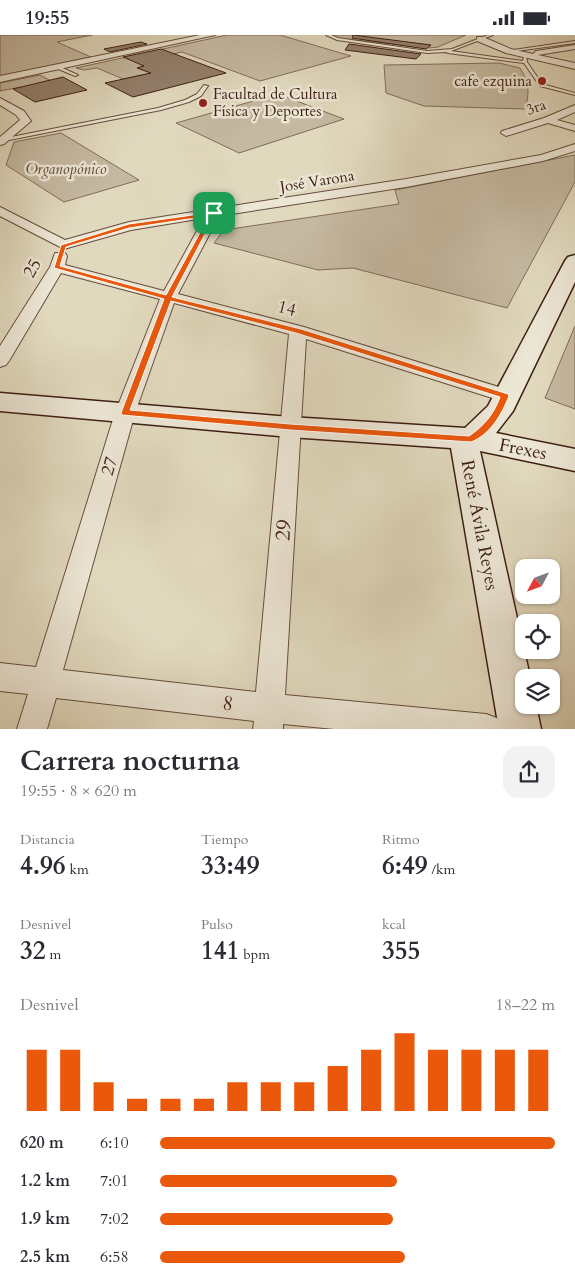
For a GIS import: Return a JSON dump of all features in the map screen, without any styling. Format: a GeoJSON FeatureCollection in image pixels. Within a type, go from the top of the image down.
{"type":"FeatureCollection","features":[{"type":"Feature","properties":{"kind":"street"},"geometry":{"type":"LineString","coordinates":[[0,79],[211,35]]}},
{"type":"Feature","properties":{"kind":"street"},"geometry":{"type":"LineString","coordinates":[[480,39],[525,58],[575,66]]}},
{"type":"Feature","properties":{"kind":"street"},"geometry":{"type":"LineString","coordinates":[[525,58],[575,47]]}},
{"type":"Feature","properties":{"kind":"street"},"geometry":{"type":"LineString","coordinates":[[0,101],[20,113],[26,121],[2,140]]}},
{"type":"Feature","properties":{"kind":"street","name":"3ra"},"geometry":{"type":"LineString","coordinates":[[506,133],[551,121],[575,108]]}},
{"type":"Feature","properties":{"kind":"street"},"geometry":{"type":"LineString","coordinates":[[551,121],[575,128]]}},
{"type":"Feature","properties":{"kind":"street"},"geometry":{"type":"LineString","coordinates":[[551,121],[575,135]]}},
{"type":"Feature","properties":{"kind":"street","name":"José Varona"},"geometry":{"type":"LineString","coordinates":[[64,245],[129,226],[416,181],[543,157],[575,147]]}},
{"type":"Feature","properties":{"kind":"street","name":"27"},"geometry":{"type":"LineString","coordinates":[[32,729],[125,413],[168,298],[214,213]]}},
{"type":"Feature","properties":{"kind":"street"},"geometry":{"type":"LineString","coordinates":[[2,214],[64,245]]}},
{"type":"Feature","properties":{"kind":"street","name":"25"},"geometry":{"type":"LineString","coordinates":[[0,361],[57,267],[64,245]]}},
{"type":"Feature","properties":{"kind":"street","name":"René Ávila Reyes"},"geometry":{"type":"LineString","coordinates":[[520,729],[465,449],[471,439],[483,430],[502,404],[575,261]]}},
{"type":"Feature","properties":{"kind":"street","name":"14"},"geometry":{"type":"LineString","coordinates":[[57,267],[298,331],[502,404]]}},
{"type":"Feature","properties":{"kind":"street","name":"29"},"geometry":{"type":"LineString","coordinates":[[269,718],[298,331]]}},
{"type":"Feature","properties":{"kind":"street","name":"Frexes"},"geometry":{"type":"LineString","coordinates":[[0,401],[290,427],[471,439],[575,460]]}},
{"type":"Feature","properties":{"kind":"street"},"geometry":{"type":"LineString","coordinates":[[502,404],[512,429],[531,444],[575,460]]}},
{"type":"Feature","properties":{"kind":"street","name":"8"},"geometry":{"type":"LineString","coordinates":[[0,677],[46,681],[269,718],[486,729]]}},
{"type":"Feature","properties":{"kind":"lane"},"geometry":{"type":"LineString","coordinates":[[328,35],[337,39],[418,51],[443,51],[495,57],[525,58],[541,85],[575,94]]}},
{"type":"Feature","properties":{"kind":"lane"},"geometry":{"type":"LineString","coordinates":[[443,51],[491,35]]}},
{"type":"Feature","properties":{"kind":"lane"},"geometry":{"type":"LineString","coordinates":[[509,51],[575,42]]}},
{"type":"Feature","properties":{"kind":"lane"},"geometry":{"type":"LineString","coordinates":[[57,67],[76,75]]}},
{"type":"Feature","properties":{"kind":"lane"},"geometry":{"type":"LineString","coordinates":[[2,140],[159,109],[187,101],[199,95],[206,86]]}},
{"type":"Feature","properties":{"kind":"green space"},"geometry":{"type":"Polygon","coordinates":[[[0,35],[92,35],[57,42],[91,57],[0,76],[0,35]]]}},
{"type":"Feature","properties":{"kind":"green space"},"geometry":{"type":"Polygon","coordinates":[[[227,35],[280,35],[351,56],[260,81],[182,52],[138,62],[144,65],[138,68],[151,73],[123,79],[97,68],[84,70],[76,68],[227,35]]]}},
{"type":"Feature","properties":{"kind":"green space"},"geometry":{"type":"Polygon","coordinates":[[[333,35],[466,35],[438,47],[429,48],[337,38],[333,35]]]}},
{"type":"Feature","properties":{"kind":"green space"},"geometry":{"type":"Polygon","coordinates":[[[499,63],[520,68],[523,73],[528,88],[525,109],[424,106],[386,93],[384,65],[499,63]]]}},
{"type":"Feature","properties":{"kind":"green space"},"geometry":{"type":"Polygon","coordinates":[[[40,75],[70,91],[46,97],[26,86],[0,91],[0,83],[40,75]]]}},
{"type":"Feature","properties":{"kind":"green space"},"geometry":{"type":"Polygon","coordinates":[[[278,94],[344,119],[239,153],[176,123],[278,94]]]}},
{"type":"Feature","properties":{"kind":"green space","name":"Organopónico"},"geometry":{"type":"Polygon","coordinates":[[[61,133],[139,180],[64,202],[6,165],[14,142],[61,133]]]}},
{"type":"Feature","properties":{"kind":"green space"},"geometry":{"type":"Polygon","coordinates":[[[575,155],[575,182],[507,308],[353,268],[318,270],[214,243],[224,230],[399,204],[395,190],[575,155]]]}},
{"type":"Feature","properties":{"kind":"green space"},"geometry":{"type":"Polygon","coordinates":[[[575,326],[575,409],[545,398],[575,326]]]}},
{"type":"Feature","properties":{"kind":"building"},"geometry":{"type":"Polygon","coordinates":[[[353,35],[431,45],[426,49],[352,38],[353,35]]]}},
{"type":"Feature","properties":{"kind":"building"},"geometry":{"type":"Polygon","coordinates":[[[141,42],[147,44],[110,52],[104,49],[141,42]]]}},
{"type":"Feature","properties":{"kind":"building"},"geometry":{"type":"Polygon","coordinates":[[[349,44],[421,54],[416,59],[345,50],[349,44]]]}},
{"type":"Feature","properties":{"kind":"building"},"geometry":{"type":"Polygon","coordinates":[[[161,49],[226,73],[133,97],[105,83],[151,73],[137,68],[144,66],[123,57],[161,49]]]}},
{"type":"Feature","properties":{"kind":"building"},"geometry":{"type":"Polygon","coordinates":[[[63,77],[87,90],[35,102],[13,89],[63,77]]]}},
{"type":"Feature","properties":{"kind":"place","name":"cafe ezquina"},"geometry":{"type":"Point","coordinates":[542,81]}},
{"type":"Feature","properties":{"kind":"place","name":"Facultad de Cultura Física y Deportes"},"geometry":{"type":"Point","coordinates":[203,103]}},
{"type":"Feature","properties":{"kind":"route"},"geometry":{"type":"LineString","coordinates":[[214,213],[129,226],[64,245],[57,267],[168,298],[125,413],[290,427],[471,439],[483,430],[499,411],[505,396],[298,331],[168,298],[214,213]]}}]}
